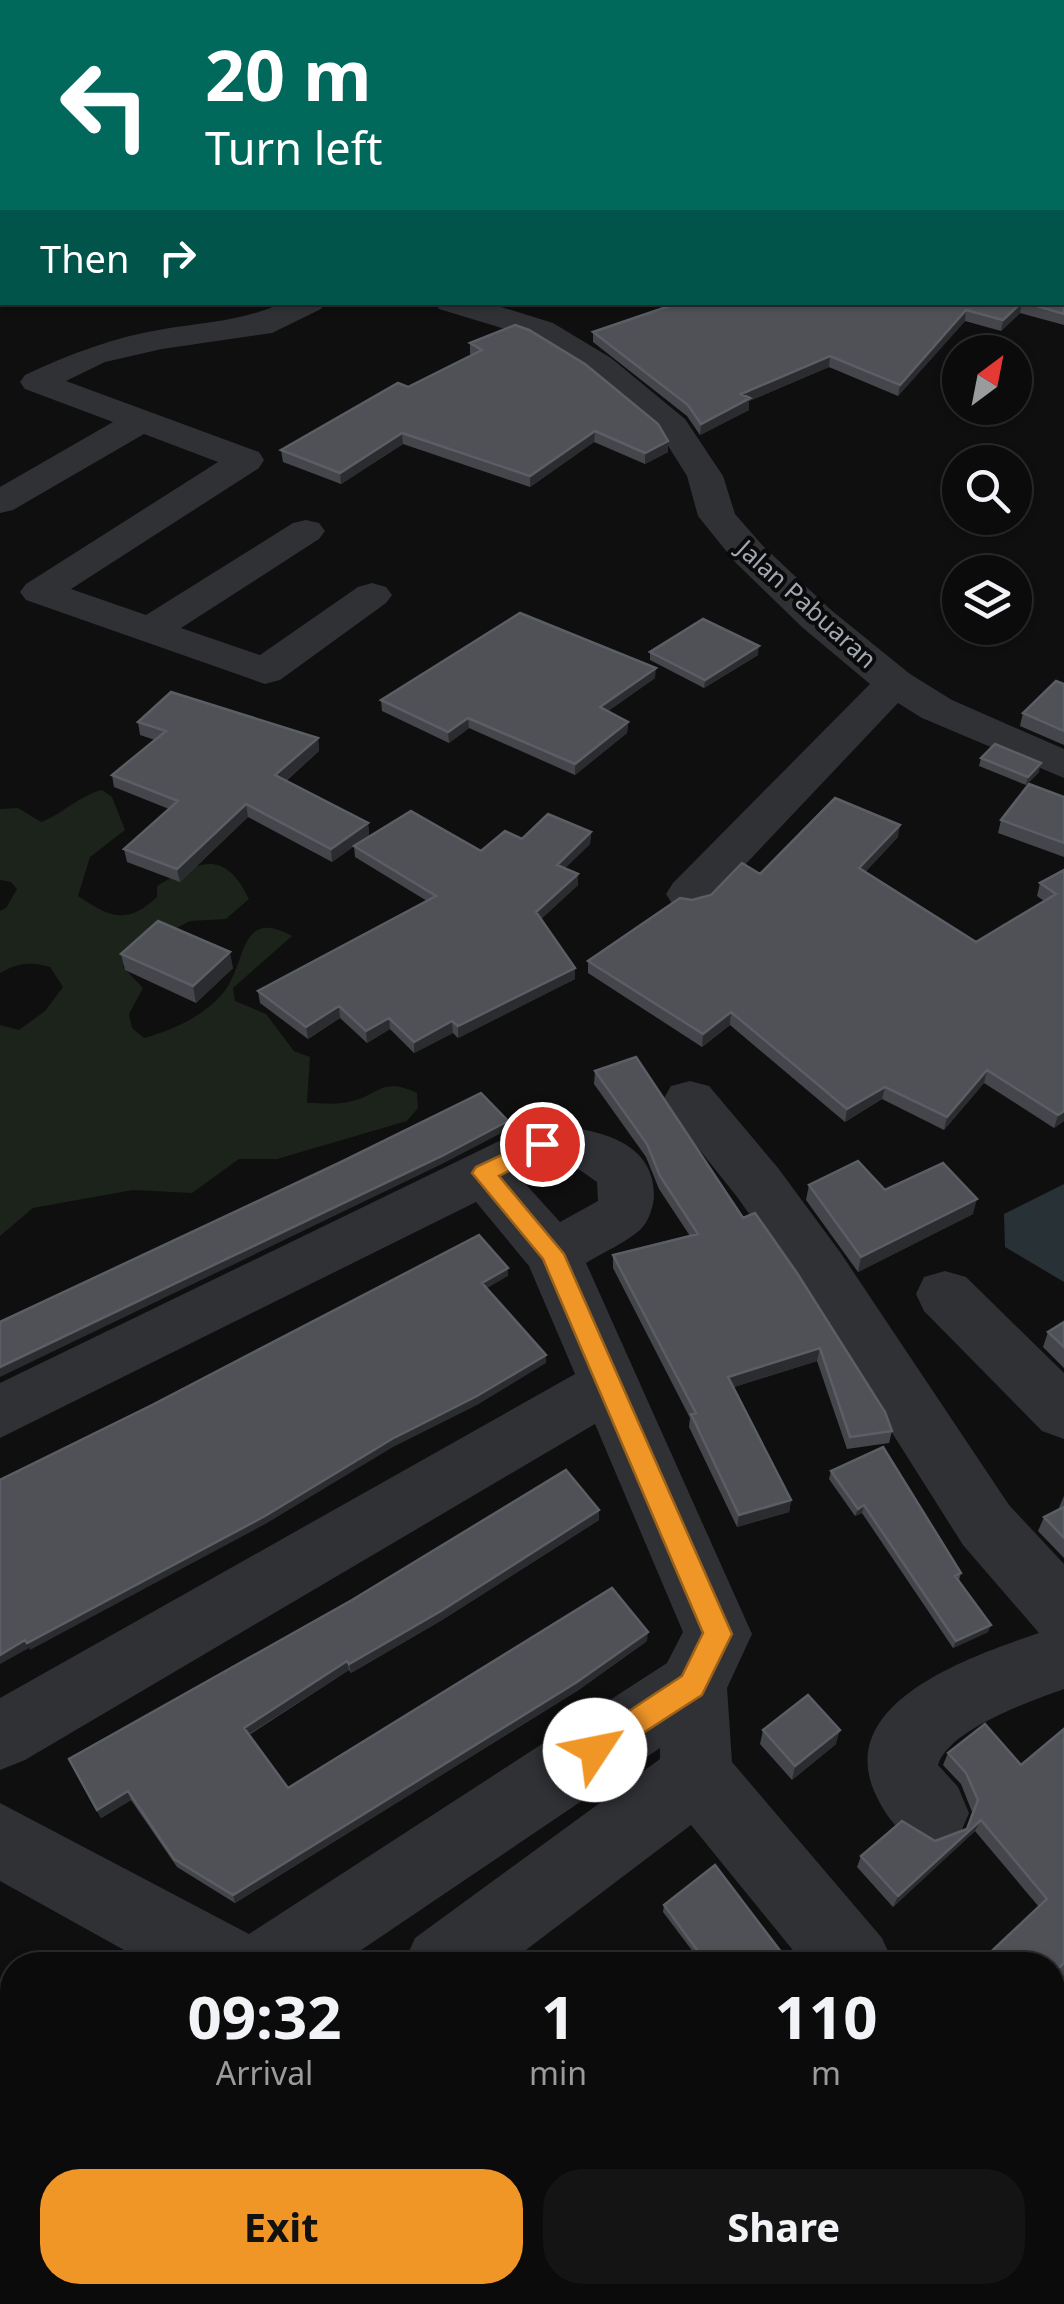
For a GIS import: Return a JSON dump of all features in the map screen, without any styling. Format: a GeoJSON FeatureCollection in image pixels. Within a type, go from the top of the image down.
{"type":"FeatureCollection","features":[{"type":"Feature","properties":{"kind":"street"},"geometry":{"type":"LineString","coordinates":[[2,400],[94,356],[162,339],[260,326],[304,305]]}},
{"type":"Feature","properties":{"kind":"street","name":"Jalan Pabuaran"},"geometry":{"type":"LineString","coordinates":[[471,305],[553,317],[580,351],[660,411],[695,456],[717,516],[817,619],[895,683],[950,716],[1064,765]]}},
{"type":"Feature","properties":{"kind":"street"},"geometry":{"type":"LineString","coordinates":[[37,382],[246,460],[26,600],[148,631],[265,671],[372,595]]}},
{"type":"Feature","properties":{"kind":"street"},"geometry":{"type":"LineString","coordinates":[[0,502],[141,421]]}},
{"type":"Feature","properties":{"kind":"street"},"geometry":{"type":"LineString","coordinates":[[148,631],[306,531]]}},
{"type":"Feature","properties":{"kind":"street"},"geometry":{"type":"LineString","coordinates":[[690,894],[763,820],[827,745],[895,683]]}},
{"type":"Feature","properties":{"kind":"street"},"geometry":{"type":"LineString","coordinates":[[690,1100],[758,1182],[819,1268],[986,1525],[1064,1612]]}},
{"type":"Feature","properties":{"kind":"street"},"geometry":{"type":"LineString","coordinates":[[0,1412],[542,1144],[589,1149],[616,1167],[625,1180],[626,1200],[621,1214],[552,1254]]}},
{"type":"Feature","properties":{"kind":"street"},"geometry":{"type":"LineString","coordinates":[[484,1173],[552,1254],[718,1634],[692,1686],[697,1776],[844,1952]]}},
{"type":"Feature","properties":{"kind":"street"},"geometry":{"type":"LineString","coordinates":[[945,1294],[1064,1413]]}},
{"type":"Feature","properties":{"kind":"street"},"geometry":{"type":"LineString","coordinates":[[0,1736],[610,1385]]}},
{"type":"Feature","properties":{"kind":"street"},"geometry":{"type":"LineString","coordinates":[[932,1813],[901,1766],[904,1748],[914,1733],[992,1682],[1064,1657]]}},
{"type":"Feature","properties":{"kind":"street"},"geometry":{"type":"LineString","coordinates":[[291,1952],[692,1686]]}},
{"type":"Feature","properties":{"kind":"street"},"geometry":{"type":"LineString","coordinates":[[460,1952],[697,1776]]}},
{"type":"Feature","properties":{"kind":"street"},"geometry":{"type":"LineString","coordinates":[[0,1840],[204,1952]]}},
{"type":"Feature","properties":{"kind":"shaded area"},"geometry":{"type":"Polygon","coordinates":[[[102,790],[112,797],[125,830],[90,857],[78,896],[110,913],[128,915],[157,897],[157,886],[209,864],[230,872],[249,899],[226,919],[190,921],[128,953],[123,967],[143,988],[129,1014],[132,1028],[144,1038],[202,1012],[228,986],[255,932],[276,929],[292,936],[233,988],[235,1001],[266,1014],[294,1051],[310,1057],[307,1103],[343,1103],[395,1086],[417,1093],[418,1108],[407,1121],[277,1159],[239,1159],[192,1193],[133,1190],[33,1208],[0,1236],[0,1025],[19,1030],[45,1011],[63,987],[50,967],[43,965],[24,964],[0,973],[0,911],[17,889],[11,882],[0,880],[0,809],[18,808],[41,822],[102,790]]]}},
{"type":"Feature","properties":{"kind":"shaded area"},"geometry":{"type":"Polygon","coordinates":[[[1064,1184],[1064,1282],[1005,1247],[1004,1214],[1064,1184]]]}},
{"type":"Feature","properties":{"kind":"building"},"geometry":{"type":"Polygon","coordinates":[[[672,305],[1019,305],[1003,320],[966,310],[900,385],[830,356],[741,394],[750,398],[701,424],[688,405],[593,332],[672,305]]]}},
{"type":"Feature","properties":{"kind":"building"},"geometry":{"type":"Polygon","coordinates":[[[1033,305],[1064,305],[1064,314],[1033,305]]]}},
{"type":"Feature","properties":{"kind":"building"},"geometry":{"type":"Polygon","coordinates":[[[515,325],[585,364],[658,424],[668,441],[645,453],[595,431],[530,476],[402,433],[340,473],[281,450],[398,383],[408,387],[482,350],[470,343],[515,325]]]}},
{"type":"Feature","properties":{"kind":"building"},"geometry":{"type":"Polygon","coordinates":[[[520,613],[656,668],[600,707],[628,722],[575,764],[468,718],[448,732],[381,700],[520,613]]]}},
{"type":"Feature","properties":{"kind":"building"},"geometry":{"type":"Polygon","coordinates":[[[703,619],[759,646],[705,680],[650,652],[703,619]]]}},
{"type":"Feature","properties":{"kind":"building"},"geometry":{"type":"Polygon","coordinates":[[[1056,681],[1064,684],[1064,731],[1023,713],[1056,681]]]}},
{"type":"Feature","properties":{"kind":"building"},"geometry":{"type":"Polygon","coordinates":[[[171,692],[318,738],[275,775],[368,823],[331,849],[246,804],[177,869],[124,849],[178,801],[112,775],[166,731],[138,722],[171,692]]]}},
{"type":"Feature","properties":{"kind":"building"},"geometry":{"type":"Polygon","coordinates":[[[995,744],[1041,763],[1028,777],[981,758],[995,744]]]}},
{"type":"Feature","properties":{"kind":"building"},"geometry":{"type":"Polygon","coordinates":[[[1029,784],[1064,797],[1064,843],[1001,820],[1029,784]]]}},
{"type":"Feature","properties":{"kind":"building"},"geometry":{"type":"Polygon","coordinates":[[[835,798],[900,825],[859,868],[976,942],[1056,894],[1040,883],[1064,870],[1064,1111],[1058,1115],[987,1070],[947,1117],[885,1087],[847,1109],[731,1012],[703,1034],[588,961],[680,898],[692,900],[711,895],[742,863],[760,874],[835,798]]]}},
{"type":"Feature","properties":{"kind":"building"},"geometry":{"type":"Polygon","coordinates":[[[411,811],[481,851],[505,831],[522,839],[548,814],[591,832],[557,865],[578,874],[536,912],[575,968],[458,1026],[452,1021],[414,1042],[389,1018],[366,1031],[339,1006],[306,1027],[258,991],[436,896],[354,846],[411,811]]]}},
{"type":"Feature","properties":{"kind":"building"},"geometry":{"type":"Polygon","coordinates":[[[158,921],[230,952],[193,986],[121,954],[158,921]]]}},
{"type":"Feature","properties":{"kind":"building"},"geometry":{"type":"Polygon","coordinates":[[[636,1057],[743,1218],[755,1213],[797,1273],[885,1412],[892,1431],[850,1437],[820,1348],[728,1377],[791,1500],[739,1515],[691,1414],[696,1413],[613,1255],[698,1234],[660,1176],[647,1144],[595,1071],[636,1057]]]}},
{"type":"Feature","properties":{"kind":"building"},"geometry":{"type":"Polygon","coordinates":[[[481,1093],[508,1121],[0,1367],[0,1322],[481,1093]]]}},
{"type":"Feature","properties":{"kind":"building"},"geometry":{"type":"Polygon","coordinates":[[[858,1161],[885,1190],[943,1163],[977,1199],[861,1257],[809,1185],[858,1161]]]}},
{"type":"Feature","properties":{"kind":"building"},"geometry":{"type":"Polygon","coordinates":[[[479,1235],[508,1268],[482,1283],[546,1355],[392,1439],[265,1516],[0,1655],[0,1480],[479,1235]]]}},
{"type":"Feature","properties":{"kind":"building"},"geometry":{"type":"Polygon","coordinates":[[[1064,1322],[1064,1347],[1048,1332],[1064,1322]]]}},
{"type":"Feature","properties":{"kind":"building"},"geometry":{"type":"Polygon","coordinates":[[[883,1447],[961,1573],[955,1576],[991,1625],[956,1641],[864,1505],[858,1509],[831,1471],[883,1447]]]}},
{"type":"Feature","properties":{"kind":"building"},"geometry":{"type":"Polygon","coordinates":[[[566,1470],[599,1510],[441,1611],[349,1664],[347,1661],[244,1728],[288,1788],[612,1588],[648,1632],[577,1682],[233,1895],[174,1859],[128,1791],[97,1810],[69,1759],[352,1600],[566,1470]]]}},
{"type":"Feature","properties":{"kind":"building"},"geometry":{"type":"Polygon","coordinates":[[[1064,1507],[1064,1538],[1044,1517],[1064,1507]]]}},
{"type":"Feature","properties":{"kind":"building"},"geometry":{"type":"Polygon","coordinates":[[[808,1695],[840,1730],[795,1766],[763,1730],[808,1695]]]}},
{"type":"Feature","properties":{"kind":"building"},"geometry":{"type":"Polygon","coordinates":[[[985,1724],[1021,1765],[1064,1729],[1064,1952],[991,1952],[1047,1899],[981,1820],[898,1896],[861,1856],[902,1821],[935,1841],[967,1829],[978,1800],[966,1773],[948,1753],[985,1724]]]}},
{"type":"Feature","properties":{"kind":"building"},"geometry":{"type":"Polygon","coordinates":[[[715,1865],[781,1952],[698,1952],[664,1905],[715,1865]]]}},
{"type":"Feature","properties":{"kind":"route"},"geometry":{"type":"LineString","coordinates":[[542,1144],[484,1173],[552,1254],[718,1634],[692,1686],[595,1750]]}}]}
